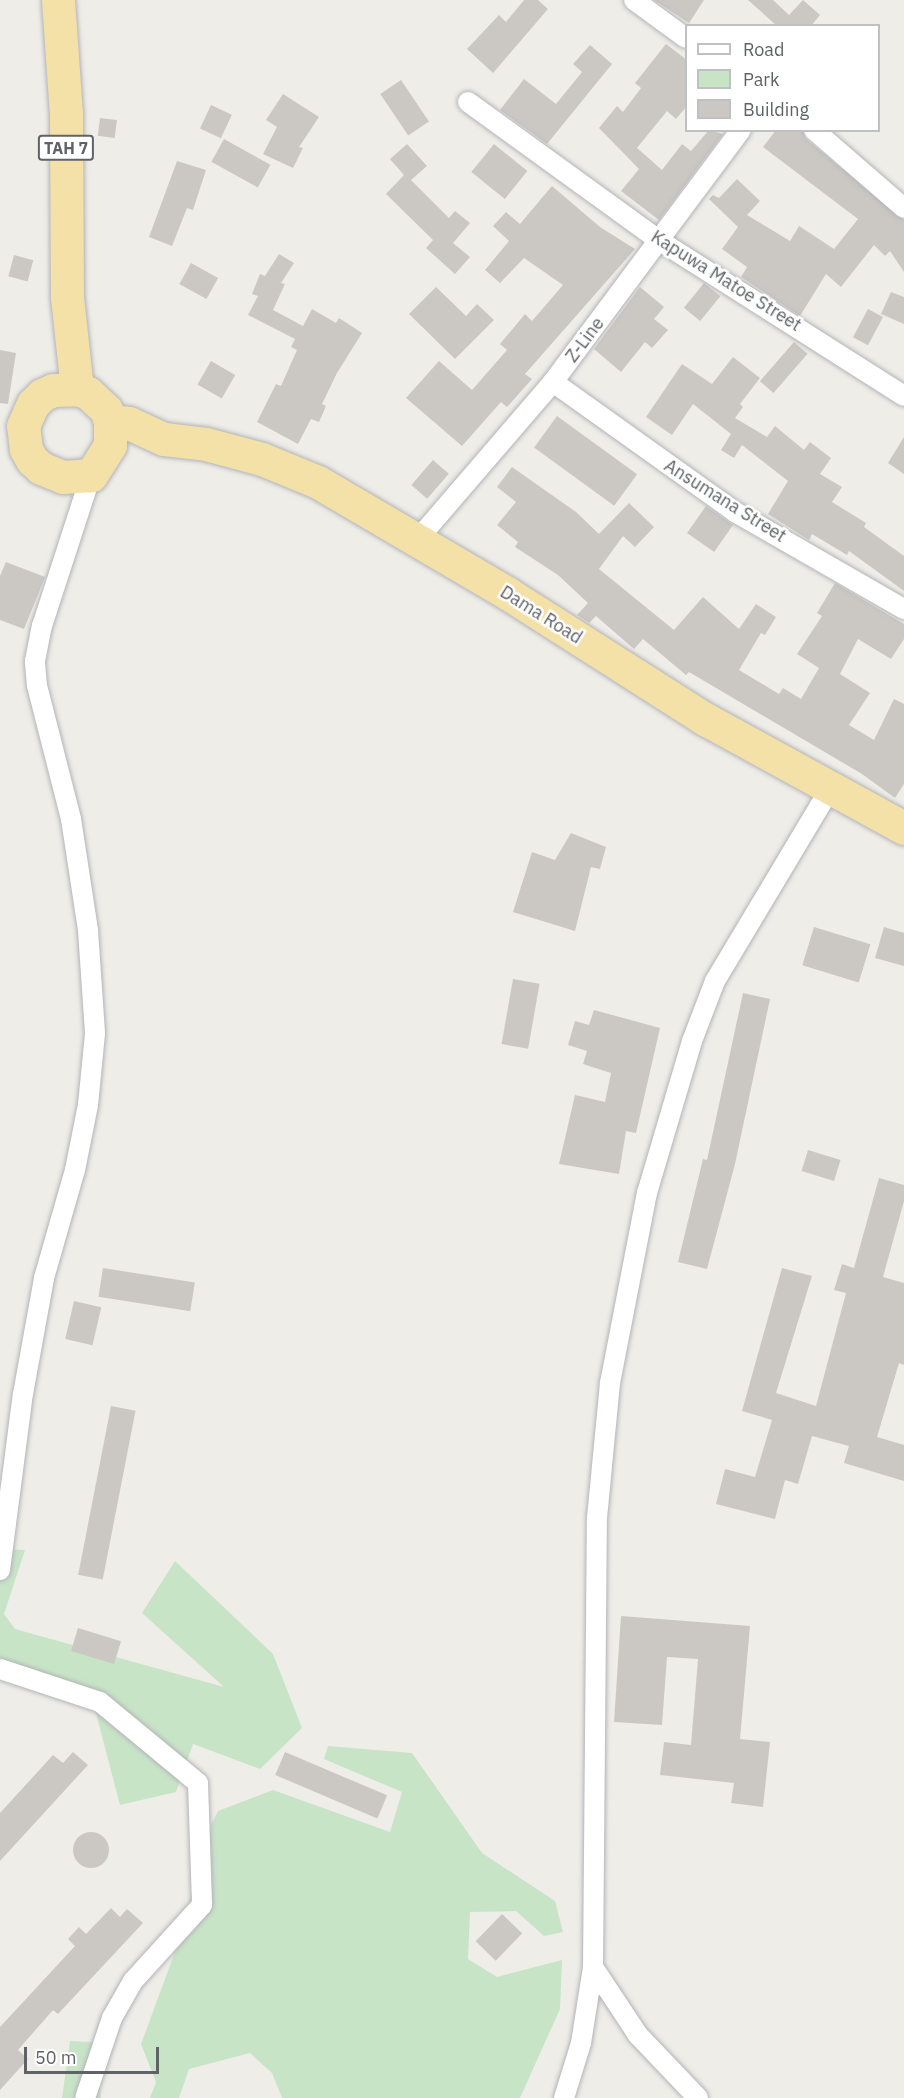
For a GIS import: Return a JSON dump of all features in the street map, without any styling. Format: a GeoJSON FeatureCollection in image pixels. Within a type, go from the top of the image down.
{"type":"FeatureCollection","features":[{"type":"Feature","properties":{"kind":"highway","name":"TAH 7"},"geometry":{"type":"LineString","coordinates":[[58,0],[66,113],[65,389]]}},
{"type":"Feature","properties":{"kind":"highway"},"geometry":{"type":"LineString","coordinates":[[98,465],[110,445],[110,421],[98,400],[65,389],[33,404],[12,429],[32,460],[51,474],[98,465],[164,439]]}},
{"type":"Feature","properties":{"kind":"highway"},"geometry":{"type":"LineString","coordinates":[[110,421],[129,423],[164,439]]}},
{"type":"Feature","properties":{"kind":"highway","name":"Dama Road"},"geometry":{"type":"LineString","coordinates":[[164,439],[206,444],[262,459],[318,482],[418,539],[705,719],[904,828]]}},
{"type":"Feature","properties":{"kind":"highway"},"geometry":{"type":"LineString","coordinates":[[0,456],[32,460]]}},
{"type":"Feature","properties":{"kind":"street"},"geometry":{"type":"LineString","coordinates":[[634,0],[685,37]]}},
{"type":"Feature","properties":{"kind":"street","name":"Kapuwa Matoe Street"},"geometry":{"type":"LineString","coordinates":[[468,102],[548,163],[660,241],[904,396]]}},
{"type":"Feature","properties":{"kind":"street","name":"Z-Line"},"geometry":{"type":"LineString","coordinates":[[418,539],[553,382],[740,132]]}},
{"type":"Feature","properties":{"kind":"street"},"geometry":{"type":"LineString","coordinates":[[816,132],[904,208]]}},
{"type":"Feature","properties":{"kind":"street","name":"Ansumana Street"},"geometry":{"type":"LineString","coordinates":[[553,382],[735,512],[904,609]]}},
{"type":"Feature","properties":{"kind":"street"},"geometry":{"type":"LineString","coordinates":[[0,1570],[27,1371],[44,1278],[75,1170],[88,1105],[95,1033],[88,930],[71,819],[37,686],[35,661],[42,626],[98,465]]}},
{"type":"Feature","properties":{"kind":"street"},"geometry":{"type":"LineString","coordinates":[[564,2098],[581,2043],[593,1967],[597,1518],[610,1383],[647,1193],[692,1041],[715,981],[831,787]]}},
{"type":"Feature","properties":{"kind":"street"},"geometry":{"type":"LineString","coordinates":[[0,1669],[100,1702],[198,1783],[202,1905],[133,1982],[112,2018],[85,2098]]}},
{"type":"Feature","properties":{"kind":"street"},"geometry":{"type":"LineString","coordinates":[[593,1967],[638,2035],[698,2098]]}},
{"type":"Feature","properties":{"kind":"green space"},"geometry":{"type":"Polygon","coordinates":[[[0,1549],[25,1550],[4,1614],[15,1629],[224,1687],[142,1613],[175,1561],[273,1654],[302,1728],[260,1769],[193,1744],[176,1792],[120,1805],[91,1694],[0,1663],[0,1549]]]}},
{"type":"Feature","properties":{"kind":"green space"},"geometry":{"type":"Polygon","coordinates":[[[328,1746],[412,1753],[482,1853],[555,1901],[563,1932],[544,1936],[516,1911],[470,1912],[468,1959],[497,1977],[562,1960],[560,2009],[520,2098],[282,2098],[272,2073],[250,2053],[189,2069],[179,2098],[150,2098],[156,2082],[141,2044],[186,1922],[198,1851],[218,1811],[273,1790],[390,1832],[402,1792],[324,1759],[328,1746]]]}},
{"type":"Feature","properties":{"kind":"green space"},"geometry":{"type":"Polygon","coordinates":[[[70,2041],[115,2043],[100,2086],[101,2098],[62,2098],[70,2041]]]}},
{"type":"Feature","properties":{"kind":"building"},"geometry":{"type":"Polygon","coordinates":[[[524,0],[538,0],[548,9],[493,73],[467,49],[499,15],[506,22],[524,0]]]}},
{"type":"Feature","properties":{"kind":"building"},"geometry":{"type":"Polygon","coordinates":[[[654,0],[704,0],[689,23],[654,0]]]}},
{"type":"Feature","properties":{"kind":"building"},"geometry":{"type":"Polygon","coordinates":[[[748,0],[773,0],[789,15],[803,0],[820,15],[813,24],[775,24],[748,0]]]}},
{"type":"Feature","properties":{"kind":"building"},"geometry":{"type":"Polygon","coordinates":[[[666,44],[685,58],[685,108],[676,119],[667,111],[637,148],[662,170],[682,144],[691,151],[707,132],[723,134],[659,220],[621,191],[639,169],[599,128],[617,106],[623,112],[641,88],[635,83],[666,44]]]}},
{"type":"Feature","properties":{"kind":"building"},"geometry":{"type":"Polygon","coordinates":[[[590,45],[612,64],[547,144],[500,110],[524,79],[556,104],[582,72],[573,64],[590,45]]]}},
{"type":"Feature","properties":{"kind":"building"},"geometry":{"type":"Polygon","coordinates":[[[401,80],[429,121],[408,135],[380,94],[401,80]]]}},
{"type":"Feature","properties":{"kind":"building"},"geometry":{"type":"Polygon","coordinates":[[[283,94],[319,117],[299,147],[303,148],[293,168],[263,154],[277,127],[266,120],[283,94]]]}},
{"type":"Feature","properties":{"kind":"building"},"geometry":{"type":"Polygon","coordinates":[[[211,105],[232,115],[221,138],[200,129],[211,105]]]}},
{"type":"Feature","properties":{"kind":"building"},"geometry":{"type":"Polygon","coordinates":[[[100,118],[117,120],[115,138],[98,136],[100,118]]]}},
{"type":"Feature","properties":{"kind":"building"},"geometry":{"type":"Polygon","coordinates":[[[774,132],[803,132],[806,139],[904,220],[904,272],[890,251],[885,256],[874,245],[841,287],[826,274],[800,316],[741,277],[747,267],[722,249],[738,227],[709,199],[713,195],[719,198],[737,179],[760,201],[747,215],[790,241],[799,226],[834,249],[858,219],[763,147],[774,132]]]}},
{"type":"Feature","properties":{"kind":"building"},"geometry":{"type":"Polygon","coordinates":[[[224,139],[270,165],[258,187],[211,162],[224,139]]]}},
{"type":"Feature","properties":{"kind":"building"},"geometry":{"type":"Polygon","coordinates":[[[407,144],[427,166],[411,180],[449,218],[455,211],[470,223],[453,243],[470,257],[455,274],[426,248],[433,240],[386,194],[404,175],[390,159],[407,144]]]}},
{"type":"Feature","properties":{"kind":"building"},"geometry":{"type":"Polygon","coordinates":[[[494,144],[527,171],[505,199],[471,172],[494,144]]]}},
{"type":"Feature","properties":{"kind":"building"},"geometry":{"type":"Polygon","coordinates":[[[177,161],[206,170],[193,210],[187,208],[172,246],[149,237],[177,161]]]}},
{"type":"Feature","properties":{"kind":"building"},"geometry":{"type":"Polygon","coordinates":[[[552,186],[600,227],[635,249],[525,374],[532,379],[507,407],[501,402],[462,446],[406,398],[439,361],[472,390],[507,350],[500,344],[525,314],[532,321],[563,285],[524,258],[500,283],[485,270],[509,241],[493,226],[506,212],[520,224],[552,186]]]}},
{"type":"Feature","properties":{"kind":"building"},"geometry":{"type":"Polygon","coordinates":[[[279,254],[294,263],[281,283],[285,284],[273,310],[303,326],[312,309],[336,323],[339,318],[362,333],[337,373],[322,404],[326,406],[319,422],[311,419],[298,444],[257,422],[276,384],[281,386],[297,350],[291,347],[295,339],[248,315],[258,296],[252,294],[260,274],[265,276],[279,254]]]}},
{"type":"Feature","properties":{"kind":"building"},"geometry":{"type":"Polygon","coordinates":[[[14,255],[33,260],[28,281],[8,276],[14,255]]]}},
{"type":"Feature","properties":{"kind":"building"},"geometry":{"type":"Polygon","coordinates":[[[191,263],[218,278],[206,299],[179,284],[191,263]]]}},
{"type":"Feature","properties":{"kind":"building"},"geometry":{"type":"Polygon","coordinates":[[[704,283],[720,296],[700,321],[684,308],[704,283]]]}},
{"type":"Feature","properties":{"kind":"building"},"geometry":{"type":"Polygon","coordinates":[[[436,287],[466,316],[477,304],[494,320],[455,359],[409,314],[436,287]]]}},
{"type":"Feature","properties":{"kind":"building"},"geometry":{"type":"Polygon","coordinates":[[[640,287],[664,307],[654,319],[668,330],[652,348],[645,342],[621,372],[594,349],[640,287]]]}},
{"type":"Feature","properties":{"kind":"building"},"geometry":{"type":"Polygon","coordinates":[[[891,292],[904,297],[904,324],[881,314],[891,292]]]}},
{"type":"Feature","properties":{"kind":"building"},"geometry":{"type":"Polygon","coordinates":[[[868,309],[883,317],[868,345],[853,337],[868,309]]]}},
{"type":"Feature","properties":{"kind":"building"},"geometry":{"type":"Polygon","coordinates":[[[794,342],[808,354],[773,393],[760,381],[794,342]]]}},
{"type":"Feature","properties":{"kind":"building"},"geometry":{"type":"Polygon","coordinates":[[[0,350],[16,353],[8,404],[0,403],[0,350]]]}},
{"type":"Feature","properties":{"kind":"building"},"geometry":{"type":"Polygon","coordinates":[[[733,357],[760,378],[740,404],[743,407],[735,418],[767,437],[775,426],[804,450],[810,442],[831,458],[820,474],[842,487],[832,502],[866,523],[864,527],[904,556],[904,591],[849,551],[847,555],[812,534],[809,540],[768,514],[788,481],[742,445],[734,458],[721,450],[731,434],[693,404],[672,435],[646,417],[682,364],[712,384],[733,357]]]}},
{"type":"Feature","properties":{"kind":"building"},"geometry":{"type":"Polygon","coordinates":[[[211,361],[235,375],[222,398],[198,384],[211,361]]]}},
{"type":"Feature","properties":{"kind":"building"},"geometry":{"type":"Polygon","coordinates":[[[557,416],[637,474],[614,506],[534,448],[557,416]]]}},
{"type":"Feature","properties":{"kind":"building"},"geometry":{"type":"Polygon","coordinates":[[[904,437],[904,474],[888,463],[904,437]]]}},
{"type":"Feature","properties":{"kind":"building"},"geometry":{"type":"Polygon","coordinates":[[[433,460],[449,474],[427,499],[411,485],[433,460]]]}},
{"type":"Feature","properties":{"kind":"building"},"geometry":{"type":"Polygon","coordinates":[[[512,467],[576,512],[599,534],[629,503],[654,527],[635,547],[623,536],[599,569],[674,630],[703,597],[739,629],[756,604],[776,617],[765,635],[761,633],[739,670],[779,694],[783,688],[801,699],[819,668],[797,654],[822,616],[817,613],[835,583],[904,624],[904,639],[891,659],[858,639],[840,674],[870,693],[849,725],[874,740],[894,699],[904,704],[904,784],[895,798],[862,774],[689,672],[686,675],[643,639],[634,649],[596,616],[589,623],[577,615],[588,603],[558,575],[515,547],[518,542],[497,525],[516,502],[497,487],[512,467]]]}},
{"type":"Feature","properties":{"kind":"building"},"geometry":{"type":"Polygon","coordinates":[[[706,506],[733,525],[714,552],[687,533],[706,506]]]}},
{"type":"Feature","properties":{"kind":"building"},"geometry":{"type":"Polygon","coordinates":[[[6,562],[45,577],[24,629],[0,620],[0,576],[6,562]]]}},
{"type":"Feature","properties":{"kind":"building"},"geometry":{"type":"Polygon","coordinates":[[[571,833],[606,847],[600,869],[591,867],[575,931],[513,912],[532,852],[555,860],[571,833]]]}},
{"type":"Feature","properties":{"kind":"building"},"geometry":{"type":"Polygon","coordinates":[[[814,927],[870,944],[859,983],[802,965],[814,927]]]}},
{"type":"Feature","properties":{"kind":"building"},"geometry":{"type":"Polygon","coordinates":[[[884,927],[904,933],[904,966],[875,958],[884,927]]]}},
{"type":"Feature","properties":{"kind":"building"},"geometry":{"type":"Polygon","coordinates":[[[513,979],[540,984],[528,1049],[502,1044],[513,979]]]}},
{"type":"Feature","properties":{"kind":"building"},"geometry":{"type":"Polygon","coordinates":[[[743,993],[770,999],[735,1164],[707,1269],[678,1262],[703,1159],[707,1160],[743,993]]]}},
{"type":"Feature","properties":{"kind":"building"},"geometry":{"type":"Polygon","coordinates":[[[594,1010],[660,1028],[636,1133],[626,1131],[619,1174],[559,1164],[575,1095],[605,1102],[611,1073],[583,1064],[587,1051],[568,1045],[575,1021],[589,1025],[594,1010]]]}},
{"type":"Feature","properties":{"kind":"building"},"geometry":{"type":"Polygon","coordinates":[[[808,1150],[841,1160],[834,1181],[802,1171],[808,1150]]]}},
{"type":"Feature","properties":{"kind":"building"},"geometry":{"type":"Polygon","coordinates":[[[879,1178],[904,1185],[904,1201],[883,1277],[904,1283],[904,1365],[899,1363],[877,1437],[904,1445],[904,1481],[844,1463],[849,1446],[812,1436],[798,1484],[785,1480],[775,1519],[716,1504],[725,1469],[755,1477],[772,1420],[742,1411],[782,1268],[812,1276],[776,1393],[816,1406],[846,1293],[834,1290],[842,1264],[854,1268],[879,1178]]]}},
{"type":"Feature","properties":{"kind":"building"},"geometry":{"type":"Polygon","coordinates":[[[103,1268],[195,1283],[190,1311],[98,1297],[103,1268]]]}},
{"type":"Feature","properties":{"kind":"building"},"geometry":{"type":"Polygon","coordinates":[[[74,1301],[101,1307],[93,1345],[65,1339],[74,1301]]]}},
{"type":"Feature","properties":{"kind":"building"},"geometry":{"type":"Polygon","coordinates":[[[111,1406],[136,1411],[103,1580],[78,1575],[111,1406]]]}},
{"type":"Feature","properties":{"kind":"building"},"geometry":{"type":"Polygon","coordinates":[[[621,1616],[750,1626],[740,1739],[770,1742],[763,1807],[731,1803],[734,1783],[660,1775],[664,1742],[691,1745],[698,1659],[667,1657],[662,1725],[614,1722],[621,1616]]]}},
{"type":"Feature","properties":{"kind":"building"},"geometry":{"type":"Polygon","coordinates":[[[78,1628],[121,1641],[114,1664],[71,1651],[78,1628]]]}},
{"type":"Feature","properties":{"kind":"building"},"geometry":{"type":"Polygon","coordinates":[[[73,1752],[88,1765],[0,1861],[0,1813],[53,1755],[63,1763],[73,1752]]]}},
{"type":"Feature","properties":{"kind":"building"},"geometry":{"type":"Polygon","coordinates":[[[285,1752],[387,1795],[377,1818],[275,1775],[285,1752]]]}},
{"type":"Feature","properties":{"kind":"building"},"geometry":{"type":"Polygon","coordinates":[[[91,1832],[104,1837],[109,1850],[104,1863],[91,1868],[78,1863],[73,1850],[78,1837],[91,1832]]]}},
{"type":"Feature","properties":{"kind":"building"},"geometry":{"type":"Polygon","coordinates":[[[111,1908],[120,1917],[127,1909],[143,1923],[58,2014],[53,2010],[18,2050],[28,2059],[0,2090],[0,2027],[75,1946],[68,1939],[79,1927],[86,1934],[111,1908]]]}},
{"type":"Feature","properties":{"kind":"building"},"geometry":{"type":"Polygon","coordinates":[[[502,1914],[522,1933],[496,1961],[476,1941],[502,1914]]]}}]}
